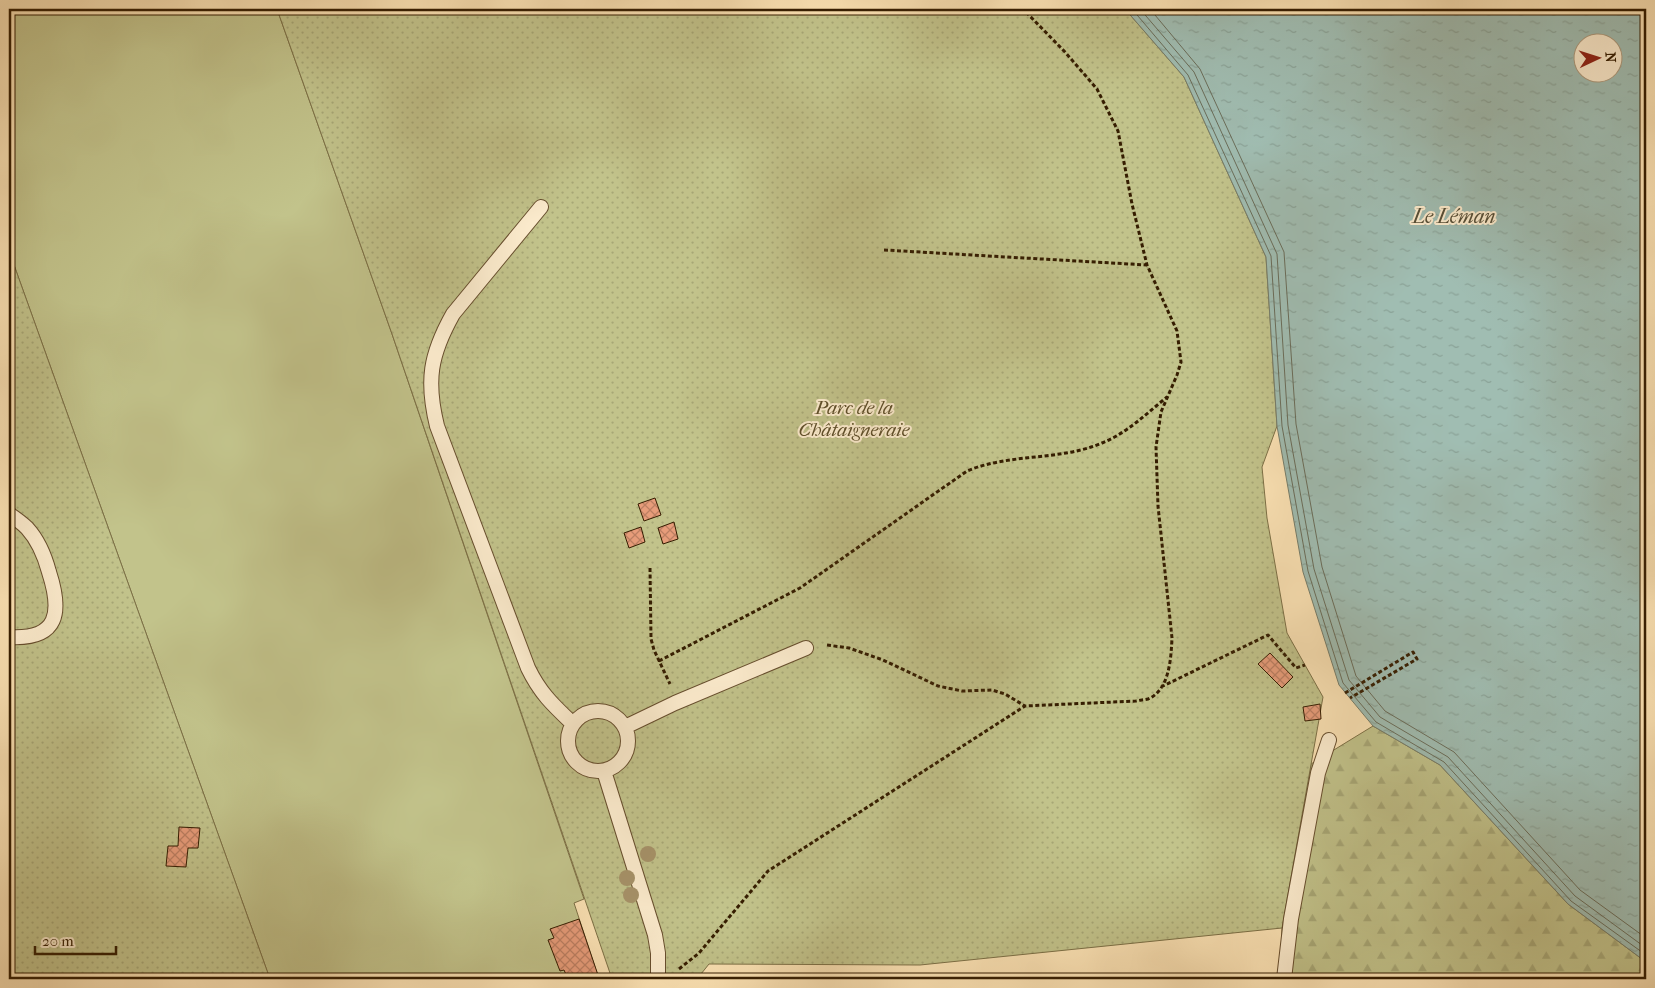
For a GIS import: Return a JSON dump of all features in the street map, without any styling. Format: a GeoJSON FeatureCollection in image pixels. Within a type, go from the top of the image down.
{"type":"FeatureCollection","features":[{"type":"Feature","properties":{"kind":"lane"},"geometry":{"type":"LineString","coordinates":[[541,207],[452,314],[444,329],[433,360],[431,389],[437,426],[528,668],[537,686],[545,696],[573,724]]}},
{"type":"Feature","properties":{"kind":"lane"},"geometry":{"type":"LineString","coordinates":[[9,514],[26,527],[42,552],[55,589],[56,604],[54,618],[42,633],[20,638],[9,637]]}},
{"type":"Feature","properties":{"kind":"lane"},"geometry":{"type":"LineString","coordinates":[[625,727],[678,701],[806,648]]}},
{"type":"Feature","properties":{"kind":"lane"},"geometry":{"type":"LineString","coordinates":[[602,711],[615,716],[625,727],[628,739],[626,754],[617,765],[604,771],[587,769],[575,761],[569,749],[569,734],[573,724],[584,714],[602,711]]}},
{"type":"Feature","properties":{"kind":"lane"},"geometry":{"type":"LineString","coordinates":[[1284,979],[1291,920],[1318,773],[1329,740]]}},
{"type":"Feature","properties":{"kind":"lane"},"geometry":{"type":"LineString","coordinates":[[604,771],[655,935],[658,953],[658,979]]}},
{"type":"Feature","properties":{"kind":"path"},"geometry":{"type":"LineString","coordinates":[[1023,9],[1065,52],[1097,89],[1118,131],[1132,204],[1147,266],[1176,331],[1180,347],[1181,362],[1161,412],[1156,447],[1158,506],[1172,638],[1171,657],[1167,674],[1161,687]]}},
{"type":"Feature","properties":{"kind":"path"},"geometry":{"type":"LineString","coordinates":[[884,250],[1147,266]]}},
{"type":"Feature","properties":{"kind":"path"},"geometry":{"type":"LineString","coordinates":[[659,661],[800,588],[967,471],[985,465],[1101,444],[1126,431],[1168,396]]}},
{"type":"Feature","properties":{"kind":"path"},"geometry":{"type":"LineString","coordinates":[[650,568],[651,639],[678,701]]}},
{"type":"Feature","properties":{"kind":"path"},"geometry":{"type":"LineString","coordinates":[[674,974],[699,953],[768,871],[1025,706],[1136,701],[1149,698],[1161,687],[1268,635],[1296,668],[1305,666]]}},
{"type":"Feature","properties":{"kind":"path"},"geometry":{"type":"LineString","coordinates":[[806,648],[822,645],[849,648],[883,660],[938,686],[962,691],[992,690],[1005,694],[1025,706]]}},
{"type":"Feature","properties":{"kind":"path"},"geometry":{"type":"LineString","coordinates":[[1345,693],[1413,652],[1416,659],[1350,698]]}},
{"type":"Feature","properties":{"kind":"green space"},"geometry":{"type":"Polygon","coordinates":[[[9,9],[277,9],[392,334],[584,899],[574,903],[596,970],[599,978],[605,977],[606,979],[270,979],[9,251],[9,9]]]}},
{"type":"Feature","properties":{"kind":"green space","name":"Parc de la Châtaigneraie"},"geometry":{"type":"Polygon","coordinates":[[[277,9],[1125,9],[1184,77],[1266,257],[1277,426],[1262,467],[1267,518],[1287,633],[1323,697],[1282,928],[920,965],[709,964],[697,979],[612,979],[392,334],[277,9]]]}},
{"type":"Feature","properties":{"kind":"green space"},"geometry":{"type":"Polygon","coordinates":[[[9,251],[236,884],[270,979],[9,979],[9,251]]]}},
{"type":"Feature","properties":{"kind":"green space"},"geometry":{"type":"Polygon","coordinates":[[[1373,726],[1440,765],[1568,904],[1646,962],[1646,979],[1280,979],[1282,928],[1311,764],[1373,726]]]}},
{"type":"Feature","properties":{"kind":"water","name":"Le Léman"},"geometry":{"type":"Polygon","coordinates":[[[1125,9],[1646,9],[1646,962],[1568,904],[1440,765],[1373,726],[1339,685],[1303,572],[1277,426],[1266,257],[1184,77],[1125,9]]]}},
{"type":"Feature","properties":{"kind":"building"},"geometry":{"type":"Polygon","coordinates":[[[655,498],[661,515],[644,521],[638,504],[655,498]]]}},
{"type":"Feature","properties":{"kind":"building"},"geometry":{"type":"Polygon","coordinates":[[[674,522],[678,539],[663,544],[658,528],[674,522]]]}},
{"type":"Feature","properties":{"kind":"building"},"geometry":{"type":"Polygon","coordinates":[[[641,527],[645,542],[629,548],[624,533],[641,527]]]}},
{"type":"Feature","properties":{"kind":"building"},"geometry":{"type":"Polygon","coordinates":[[[1270,653],[1293,677],[1282,688],[1258,664],[1270,653]]]}},
{"type":"Feature","properties":{"kind":"building"},"geometry":{"type":"Polygon","coordinates":[[[1320,704],[1321,719],[1305,721],[1303,707],[1320,704]]]}},
{"type":"Feature","properties":{"kind":"building"},"geometry":{"type":"Polygon","coordinates":[[[179,827],[200,828],[198,848],[188,848],[186,867],[166,866],[168,846],[178,846],[179,827]]]}},
{"type":"Feature","properties":{"kind":"building"},"geometry":{"type":"Polygon","coordinates":[[[579,919],[599,978],[605,977],[606,979],[568,979],[564,970],[560,971],[548,940],[554,938],[550,929],[579,919]]]}}]}
